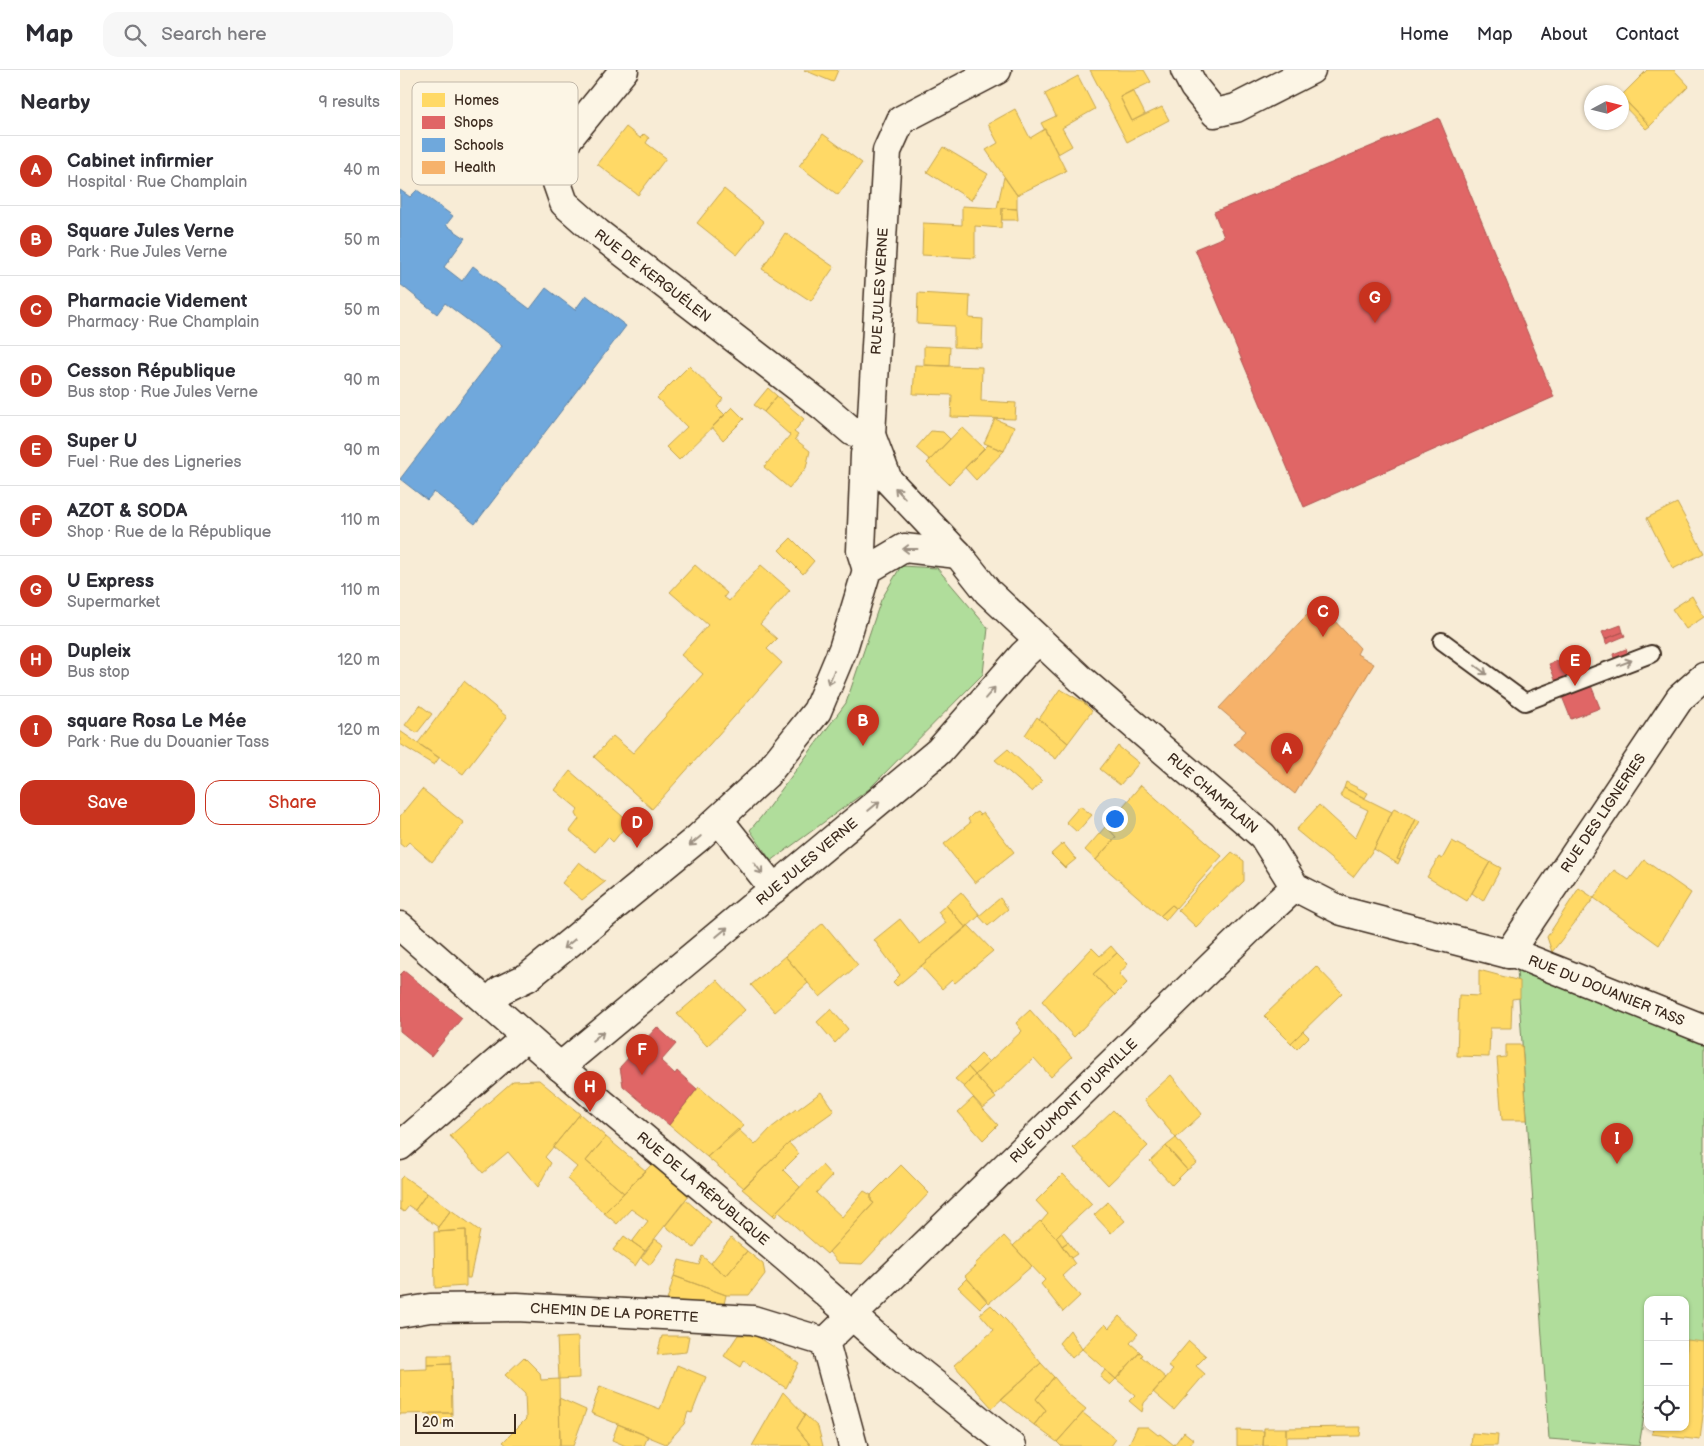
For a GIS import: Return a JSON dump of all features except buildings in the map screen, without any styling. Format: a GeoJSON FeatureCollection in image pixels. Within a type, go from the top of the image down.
{"type":"FeatureCollection","features":[{"type":"Feature","properties":{"kind":"street","name":"RUE DE KERGUÉLEN"},"geometry":{"type":"LineString","coordinates":[[578,127],[624,70]]}},
{"type":"Feature","properties":{"kind":"street","name":"RUE JULES VERNE"},"geometry":{"type":"LineString","coordinates":[[867,570],[861,551],[864,454],[871,435],[887,151],[901,120],[997,70]]}},
{"type":"Feature","properties":{"kind":"street"},"geometry":{"type":"LineString","coordinates":[[1185,70],[1194,87],[1215,113],[1236,108],[1311,70]]}},
{"type":"Feature","properties":{"kind":"street","name":"RUE DE KERGUÉLEN"},"geometry":{"type":"LineString","coordinates":[[558,185],[564,203],[598,233],[826,408],[853,432],[871,435]]}},
{"type":"Feature","properties":{"kind":"street","name":"RUE CHAMPLAIN"},"geometry":{"type":"LineString","coordinates":[[871,435],[888,480],[958,554],[988,592],[1082,680],[1263,836],[1295,887]]}},
{"type":"Feature","properties":{"kind":"street"},"geometry":{"type":"LineString","coordinates":[[488,1003],[501,990],[528,977],[719,820],[766,775],[817,711],[843,649],[867,570],[904,548],[958,554]]}},
{"type":"Feature","properties":{"kind":"street","name":"RUE JULES VERNE"},"geometry":{"type":"LineString","coordinates":[[560,1067],[940,751],[1038,640]]}},
{"type":"Feature","properties":{"kind":"street","name":"RUE DES LIGNERIES"},"geometry":{"type":"LineString","coordinates":[[1508,954],[1680,698],[1704,676]]}},
{"type":"Feature","properties":{"kind":"street"},"geometry":{"type":"LineString","coordinates":[[719,820],[774,889]]}},
{"type":"Feature","properties":{"kind":"street"},"geometry":{"type":"LineString","coordinates":[[1295,887],[1342,911],[1508,954]]}},
{"type":"Feature","properties":{"kind":"street","name":"RUE DUMONT D'URVILLE"},"geometry":{"type":"LineString","coordinates":[[825,1342],[1256,922],[1295,887]]}},
{"type":"Feature","properties":{"kind":"street","name":"RUE DE LA RÉPUBLIQUE"},"geometry":{"type":"LineString","coordinates":[[400,926],[560,1067],[888,1347],[1012,1446]]}},
{"type":"Feature","properties":{"kind":"street","name":"RUE DU DOUANIER TASS"},"geometry":{"type":"LineString","coordinates":[[1508,954],[1516,954],[1704,1029]]}},
{"type":"Feature","properties":{"kind":"street"},"geometry":{"type":"LineString","coordinates":[[400,1146],[526,1037]]}},
{"type":"Feature","properties":{"kind":"street","name":"CHEMIN DE LA PORETTE"},"geometry":{"type":"LineString","coordinates":[[400,1313],[430,1308],[517,1307],[754,1320],[825,1342]]}},
{"type":"Feature","properties":{"kind":"street"},"geometry":{"type":"LineString","coordinates":[[825,1342],[853,1446]]}},
{"type":"Feature","properties":{"kind":"lane"},"geometry":{"type":"LineString","coordinates":[[1442,640],[1524,702],[1651,654]]}},
{"type":"Feature","properties":{"kind":"green space"},"geometry":{"type":"Polygon","coordinates":[[[901,566],[937,568],[988,628],[983,674],[869,789],[771,861],[750,830],[846,703],[881,600],[901,566]]]}},
{"type":"Feature","properties":{"kind":"green space"},"geometry":{"type":"Polygon","coordinates":[[[1516,954],[1704,1028],[1704,1396],[1689,1395],[1689,1296],[1644,1296],[1644,1416],[1639,1446],[1549,1439],[1516,954]]]}},
{"type":"Feature","properties":{"kind":"place","name":"U Express"},"geometry":{"type":"Point","coordinates":[1375,323]}},
{"type":"Feature","properties":{"kind":"place","name":"Pharmacie Videment"},"geometry":{"type":"Point","coordinates":[1323,637]}},
{"type":"Feature","properties":{"kind":"place","name":"Super U"},"geometry":{"type":"Point","coordinates":[1575,686]}},
{"type":"Feature","properties":{"kind":"place","name":"Square Jules Verne"},"geometry":{"type":"Point","coordinates":[863,746]}},
{"type":"Feature","properties":{"kind":"place","name":"Cabinet infirmier"},"geometry":{"type":"Point","coordinates":[1287,774]}},
{"type":"Feature","properties":{"kind":"place","name":"Cesson République"},"geometry":{"type":"Point","coordinates":[637,848]}},
{"type":"Feature","properties":{"kind":"place","name":"AZOT & SODA"},"geometry":{"type":"Point","coordinates":[642,1075]}},
{"type":"Feature","properties":{"kind":"place","name":"Dupleix"},"geometry":{"type":"Point","coordinates":[590,1112]}},
{"type":"Feature","properties":{"kind":"place","name":"square Rosa Le Mée"},"geometry":{"type":"Point","coordinates":[1617,1164]}}]}
